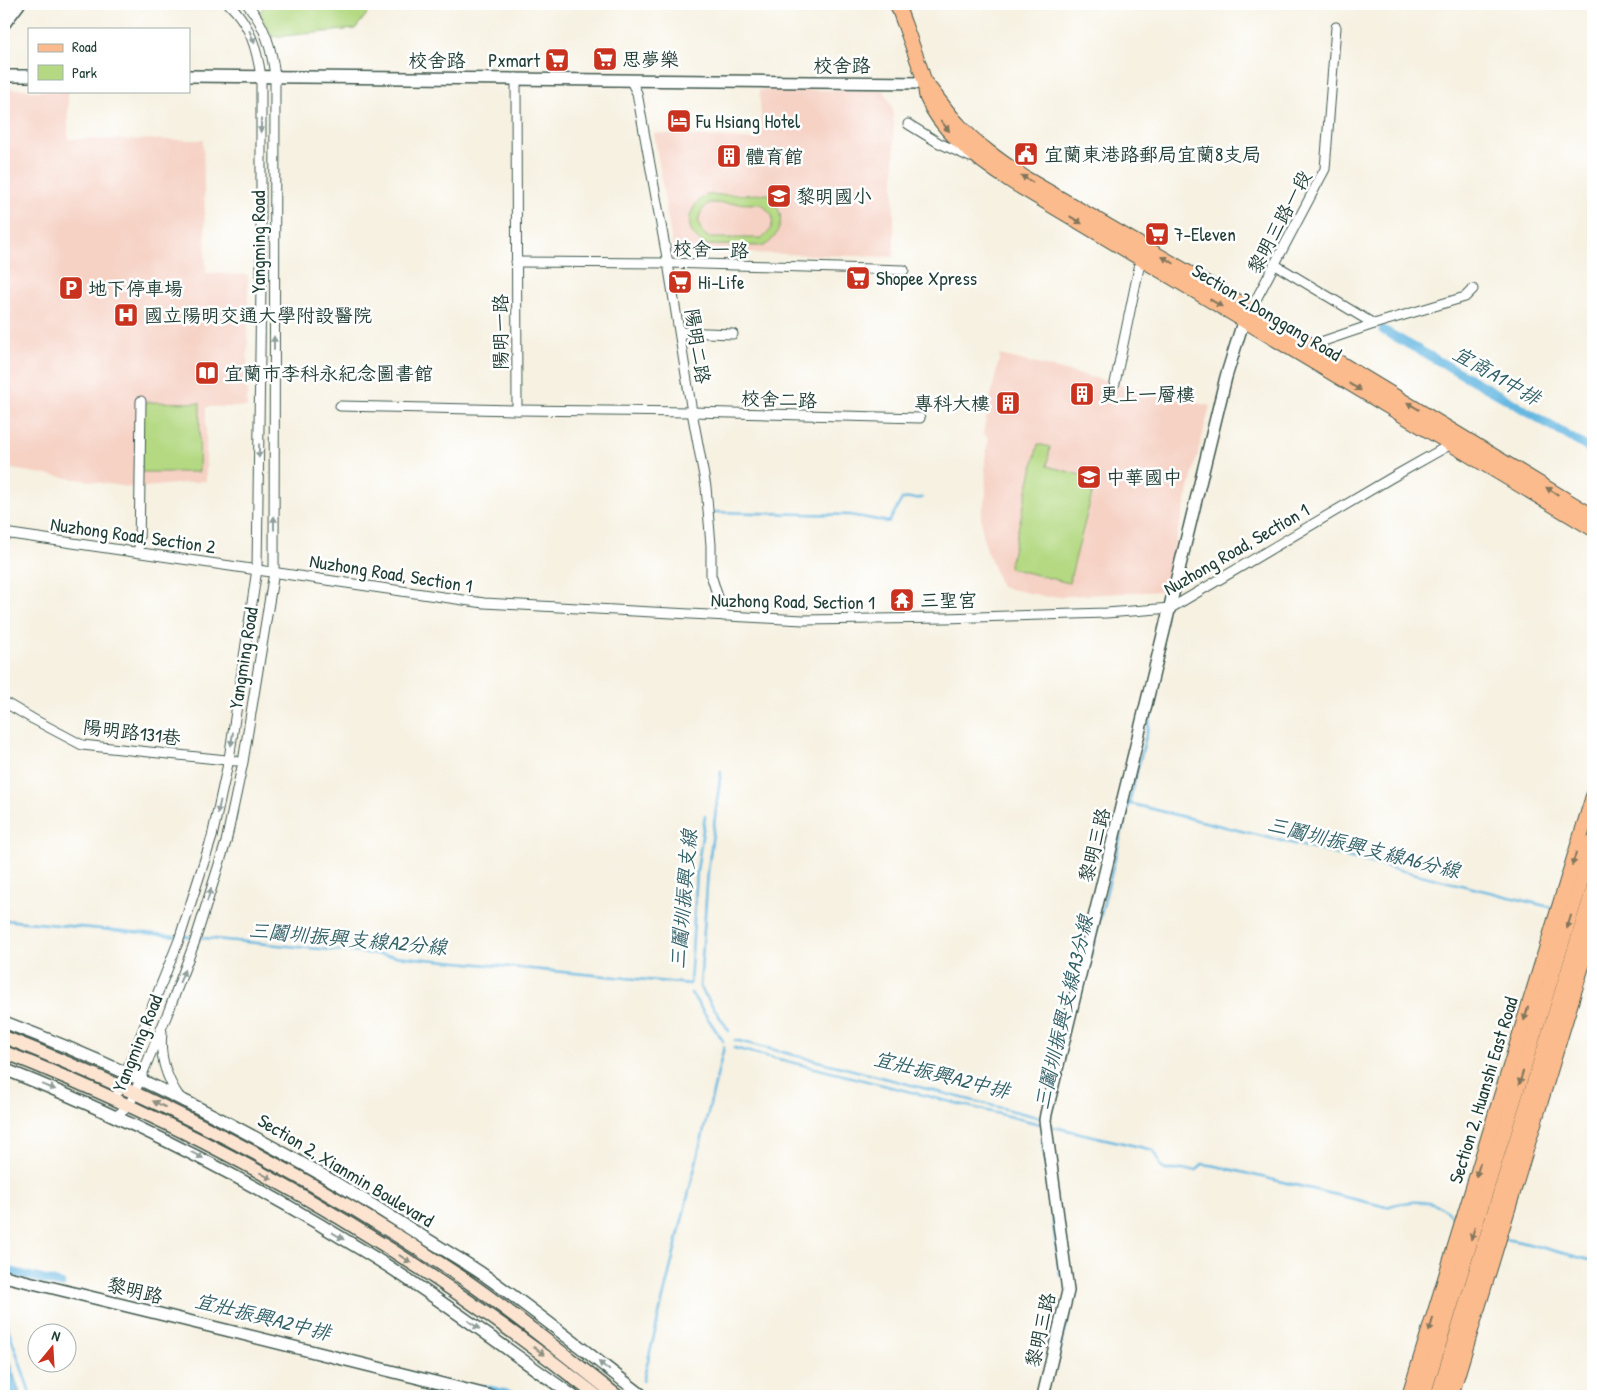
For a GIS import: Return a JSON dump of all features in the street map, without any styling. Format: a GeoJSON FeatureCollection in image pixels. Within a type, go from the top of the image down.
{"type":"FeatureCollection","features":[{"type":"Feature","properties":{"kind":"main road","name":"Section 2,Donggang Road"},"geometry":{"type":"LineString","coordinates":[[897,4],[925,83],[926,97],[943,124],[959,142],[982,162],[1014,183],[1141,258],[1248,314]]}},
{"type":"Feature","properties":{"kind":"main road","name":"Section 2,Donggang Road"},"geometry":{"type":"LineString","coordinates":[[925,83],[959,125],[993,156],[1025,178],[1307,350],[1451,444],[1593,529]]}},
{"type":"Feature","properties":{"kind":"main road","name":"Section 2,Donggang Road"},"geometry":{"type":"LineString","coordinates":[[1307,350],[1465,438],[1593,516]]}},
{"type":"Feature","properties":{"kind":"main road","name":"Section 2, Huanshi East Road"},"geometry":{"type":"LineString","coordinates":[[1410,1396],[1593,796]]}},
{"type":"Feature","properties":{"kind":"main road","name":"Section 2, Huanshi East Road"},"geometry":{"type":"LineString","coordinates":[[1424,1396],[1593,842]]}},
{"type":"Feature","properties":{"kind":"main road"},"geometry":{"type":"LineString","coordinates":[[1438,1396],[1593,890]]}},
{"type":"Feature","properties":{"kind":"main road"},"geometry":{"type":"LineString","coordinates":[[1451,1396],[1593,930]]}},
{"type":"Feature","properties":{"kind":"main road","name":"Section 2, Xianmin Boulevard"},"geometry":{"type":"LineString","coordinates":[[4,1037],[137,1086],[206,1127],[355,1210],[461,1277],[526,1324],[617,1396]]}},
{"type":"Feature","properties":{"kind":"main road"},"geometry":{"type":"LineString","coordinates":[[4,1052],[115,1099],[190,1136],[257,1171],[352,1225],[456,1292],[549,1358],[597,1396]]}},
{"type":"Feature","properties":{"kind":"street"},"geometry":{"type":"LineString","coordinates":[[4,24],[19,4]]}},
{"type":"Feature","properties":{"kind":"street","name":"Yangming Road"},"geometry":{"type":"LineString","coordinates":[[115,1116],[115,1099],[179,940],[197,886],[233,760],[257,570],[261,283],[261,77],[257,50],[247,25],[230,4]]}},
{"type":"Feature","properties":{"kind":"street","name":"Yangming Road"},"geometry":{"type":"LineString","coordinates":[[115,1116],[129,1106],[168,1010],[195,941],[226,842],[243,762],[274,572],[275,77],[273,56],[266,35],[247,4]]}},
{"type":"Feature","properties":{"kind":"street","name":"黎明三路一段"},"geometry":{"type":"LineString","coordinates":[[1248,314],[1325,169],[1336,27]]}},
{"type":"Feature","properties":{"kind":"street"},"geometry":{"type":"LineString","coordinates":[[4,76],[28,76]]}},
{"type":"Feature","properties":{"kind":"street","name":"校舍路"},"geometry":{"type":"LineString","coordinates":[[190,76],[925,83]]}},
{"type":"Feature","properties":{"kind":"street","name":"陽明一路"},"geometry":{"type":"LineString","coordinates":[[516,78],[517,410]]}},
{"type":"Feature","properties":{"kind":"street","name":"陽明二路"},"geometry":{"type":"LineString","coordinates":[[631,81],[637,93],[706,487],[711,544],[711,575],[724,616]]}},
{"type":"Feature","properties":{"kind":"street"},"geometry":{"type":"LineString","coordinates":[[908,124],[939,143],[982,162]]}},
{"type":"Feature","properties":{"kind":"street"},"geometry":{"type":"LineString","coordinates":[[1115,383],[1141,258]]}},
{"type":"Feature","properties":{"kind":"street","name":"校舍一路"},"geometry":{"type":"LineString","coordinates":[[516,262],[668,263],[904,270]]}},
{"type":"Feature","properties":{"kind":"street"},"geometry":{"type":"LineString","coordinates":[[1274,264],[1374,324]]}},
{"type":"Feature","properties":{"kind":"street"},"geometry":{"type":"LineString","coordinates":[[1307,350],[1374,324],[1464,298],[1473,289]]}},
{"type":"Feature","properties":{"kind":"street","name":"黎明三路"},"geometry":{"type":"LineString","coordinates":[[1042,1396],[1068,1291],[1046,1130],[1046,1114],[1226,377],[1248,314]]}},
{"type":"Feature","properties":{"kind":"street"},"geometry":{"type":"LineString","coordinates":[[680,332],[733,334]]}},
{"type":"Feature","properties":{"kind":"street"},"geometry":{"type":"LineString","coordinates":[[139,552],[140,401]]}},
{"type":"Feature","properties":{"kind":"street"},"geometry":{"type":"LineString","coordinates":[[340,406],[517,410]]}},
{"type":"Feature","properties":{"kind":"street","name":"校舍二路"},"geometry":{"type":"LineString","coordinates":[[517,410],[920,418]]}},
{"type":"Feature","properties":{"kind":"street","name":"Nuzhong Road, Section 1"},"geometry":{"type":"LineString","coordinates":[[257,570],[484,604],[803,620],[1040,616],[1171,608],[1391,478],[1465,438]]}},
{"type":"Feature","properties":{"kind":"street","name":"Nuzhong Road, Section 2"},"geometry":{"type":"LineString","coordinates":[[4,533],[257,570]]}},
{"type":"Feature","properties":{"kind":"street","name":"陽明路131巷"},"geometry":{"type":"LineString","coordinates":[[4,702],[82,745],[233,760]]}},
{"type":"Feature","properties":{"kind":"street"},"geometry":{"type":"LineString","coordinates":[[168,1010],[161,1040],[162,1056],[165,1072],[180,1098]]}},
{"type":"Feature","properties":{"kind":"street","name":"Section 2, Xianmin Boulevard"},"geometry":{"type":"LineString","coordinates":[[4,1022],[63,1046],[123,1080]]}},
{"type":"Feature","properties":{"kind":"street"},"geometry":{"type":"LineString","coordinates":[[4,1069],[53,1088],[115,1116],[267,1193],[365,1252],[454,1310],[573,1396]]}},
{"type":"Feature","properties":{"kind":"street","name":"Section 2, Xianmin Boulevard"},"geometry":{"type":"LineString","coordinates":[[137,1086],[180,1098],[238,1128],[359,1196],[490,1280],[643,1396]]}},
{"type":"Feature","properties":{"kind":"street"},"geometry":{"type":"LineString","coordinates":[[355,1210],[359,1196]]}},
{"type":"Feature","properties":{"kind":"street","name":"黎明路"},"geometry":{"type":"LineString","coordinates":[[4,1276],[238,1332],[491,1396]]}},
{"type":"Feature","properties":{"kind":"shaded area","name":"國立陽明交通大學附設醫院"},"geometry":{"type":"Polygon","coordinates":[[[4,89],[28,89],[28,92],[68,92],[68,139],[203,140],[206,273],[248,275],[247,407],[206,407],[206,481],[135,488],[4,468],[4,89]]]}},
{"type":"Feature","properties":{"kind":"shaded area","name":"黎明國小"},"geometry":{"type":"Polygon","coordinates":[[[759,90],[884,90],[893,110],[894,257],[673,251],[654,133],[756,140],[757,128],[762,129],[759,90]]]}},
{"type":"Feature","properties":{"kind":"shaded area","name":"中華國中"},"geometry":{"type":"Polygon","coordinates":[[[1000,355],[1210,406],[1163,591],[1048,597],[1001,587],[983,539],[981,517],[986,494],[985,461],[988,439],[983,432],[1000,355]]]}},
{"type":"Feature","properties":{"kind":"green space"},"geometry":{"type":"Polygon","coordinates":[[[266,4],[375,4],[355,29],[272,37],[259,13],[266,4]]]}},
{"type":"Feature","properties":{"kind":"green space"},"geometry":{"type":"Polygon","coordinates":[[[778,194],[780,202],[774,203],[778,208],[781,220],[774,238],[764,246],[705,245],[693,234],[690,228],[690,217],[694,207],[706,195],[778,194]],[[710,203],[702,211],[699,225],[701,230],[710,238],[762,238],[771,228],[772,215],[762,204],[710,203]]]}},
{"type":"Feature","properties":{"kind":"green space"},"geometry":{"type":"Polygon","coordinates":[[[142,402],[200,403],[199,472],[141,472],[142,402]]]}},
{"type":"Feature","properties":{"kind":"green space"},"geometry":{"type":"Polygon","coordinates":[[[1038,444],[1050,447],[1047,466],[1096,479],[1069,583],[1009,568],[1038,444]]]}},
{"type":"Feature","properties":{"kind":"water"},"geometry":{"type":"Polygon","coordinates":[[[4,1346],[21,1396],[4,1396],[4,1346]]]}},
{"type":"Feature","properties":{"kind":"waterway","name":"宜商A1中排"},"geometry":{"type":"LineString","coordinates":[[1383,330],[1503,397],[1593,451]]}},
{"type":"Feature","properties":{"kind":"waterway","name":"三鬮圳振興支線A3分線"},"geometry":{"type":"LineString","coordinates":[[712,512],[850,515],[889,522],[902,499],[922,498]]}},
{"type":"Feature","properties":{"kind":"waterway","name":"三鬮圳振興支線A3分線"},"geometry":{"type":"LineString","coordinates":[[1088,966],[1156,696],[1154,695]]}},
{"type":"Feature","properties":{"kind":"waterway"},"geometry":{"type":"LineString","coordinates":[[721,771],[708,871],[700,987],[729,1031]]}},
{"type":"Feature","properties":{"kind":"waterway","name":"三鬮圳振興支線A6分線"},"geometry":{"type":"LineString","coordinates":[[1128,803],[1554,908]]}},
{"type":"Feature","properties":{"kind":"waterway","name":"三鬮圳振興支線A2分線"},"geometry":{"type":"LineString","coordinates":[[183,936],[690,984],[697,871],[705,816]]}},
{"type":"Feature","properties":{"kind":"waterway","name":"三鬮圳振興支線A2分線"},"geometry":{"type":"LineString","coordinates":[[4,920],[177,936]]}},
{"type":"Feature","properties":{"kind":"waterway","name":"三鬮圳振興支線A2分線"},"geometry":{"type":"LineString","coordinates":[[691,993],[723,1041]]}},
{"type":"Feature","properties":{"kind":"waterway","name":"宜壯振興A2中排"},"geometry":{"type":"LineString","coordinates":[[735,1040],[1041,1118]]}},
{"type":"Feature","properties":{"kind":"waterway"},"geometry":{"type":"LineString","coordinates":[[643,1381],[724,1047]]}},
{"type":"Feature","properties":{"kind":"waterway","name":"三鬮圳振興支線A2分線"},"geometry":{"type":"LineString","coordinates":[[734,1048],[1040,1124]]}},
{"type":"Feature","properties":{"kind":"waterway"},"geometry":{"type":"LineString","coordinates":[[1050,1126],[1153,1150],[1162,1168],[1166,1170],[1197,1170],[1202,1164],[1216,1166],[1387,1207],[1407,1202],[1428,1203],[1442,1208],[1457,1220]]}},
{"type":"Feature","properties":{"kind":"waterway","name":"宜壯振興A2中排"},"geometry":{"type":"LineString","coordinates":[[1042,1138],[1060,1276]]}},
{"type":"Feature","properties":{"kind":"waterway"},"geometry":{"type":"LineString","coordinates":[[1504,1239],[1593,1261]]}},
{"type":"Feature","properties":{"kind":"waterway","name":"宜壯振興A2中排"},"geometry":{"type":"LineString","coordinates":[[4,1270],[61,1284]]}},
{"type":"Feature","properties":{"kind":"waterway","name":"三鬮圳振興支線A3分線"},"geometry":{"type":"LineString","coordinates":[[1057,1363],[1073,1298],[1072,1276]]}},
{"type":"Feature","properties":{"kind":"waterway"},"geometry":{"type":"LineString","coordinates":[[4,1316],[31,1396]]}},
{"type":"Feature","properties":{"kind":"waterway"},"geometry":{"type":"LineString","coordinates":[[316,1358],[337,1363]]}},
{"type":"Feature","properties":{"kind":"waterway","name":"宜壯振興A2中排"},"geometry":{"type":"LineString","coordinates":[[484,1389],[515,1396]]}},
{"type":"Feature","properties":{"kind":"place","name":"思夢樂"},"geometry":{"type":"Point","coordinates":[605,59]}},
{"type":"Feature","properties":{"kind":"place","name":"Pxmart"},"geometry":{"type":"Point","coordinates":[557,60]}},
{"type":"Feature","properties":{"kind":"place","name":"Fu Hsiang Hotel"},"geometry":{"type":"Point","coordinates":[679,121]}},
{"type":"Feature","properties":{"kind":"place","name":"宜蘭東港路郵局宜蘭8支局"},"geometry":{"type":"Point","coordinates":[1026,154]}},
{"type":"Feature","properties":{"kind":"place","name":"體育館"},"geometry":{"type":"Point","coordinates":[729,156]}},
{"type":"Feature","properties":{"kind":"place","name":"黎明國小"},"geometry":{"type":"Point","coordinates":[779,196]}},
{"type":"Feature","properties":{"kind":"place","name":"7-Eleven"},"geometry":{"type":"Point","coordinates":[1157,234]}},
{"type":"Feature","properties":{"kind":"place","name":"Shopee Xpress"},"geometry":{"type":"Point","coordinates":[858,278]}},
{"type":"Feature","properties":{"kind":"place","name":"Hi-Life"},"geometry":{"type":"Point","coordinates":[680,282]}},
{"type":"Feature","properties":{"kind":"place","name":"地下停車場"},"geometry":{"type":"Point","coordinates":[71,288]}},
{"type":"Feature","properties":{"kind":"place","name":"國立陽明交通大學附設醫院"},"geometry":{"type":"Point","coordinates":[126,315]}},
{"type":"Feature","properties":{"kind":"place","name":"宜蘭市李科永紀念圖書館"},"geometry":{"type":"Point","coordinates":[207,373]}},
{"type":"Feature","properties":{"kind":"place","name":"更上一層樓"},"geometry":{"type":"Point","coordinates":[1082,394]}},
{"type":"Feature","properties":{"kind":"place","name":"專科大樓"},"geometry":{"type":"Point","coordinates":[1008,403]}},
{"type":"Feature","properties":{"kind":"place","name":"中華國中"},"geometry":{"type":"Point","coordinates":[1089,477]}},
{"type":"Feature","properties":{"kind":"place","name":"三聖宮"},"geometry":{"type":"Point","coordinates":[902,600]}},
{"type":"Feature","properties":{"kind":"water label","name":"三鬮圳振興支線"},"geometry":{"type":"Point","coordinates":[683,899]}}]}
